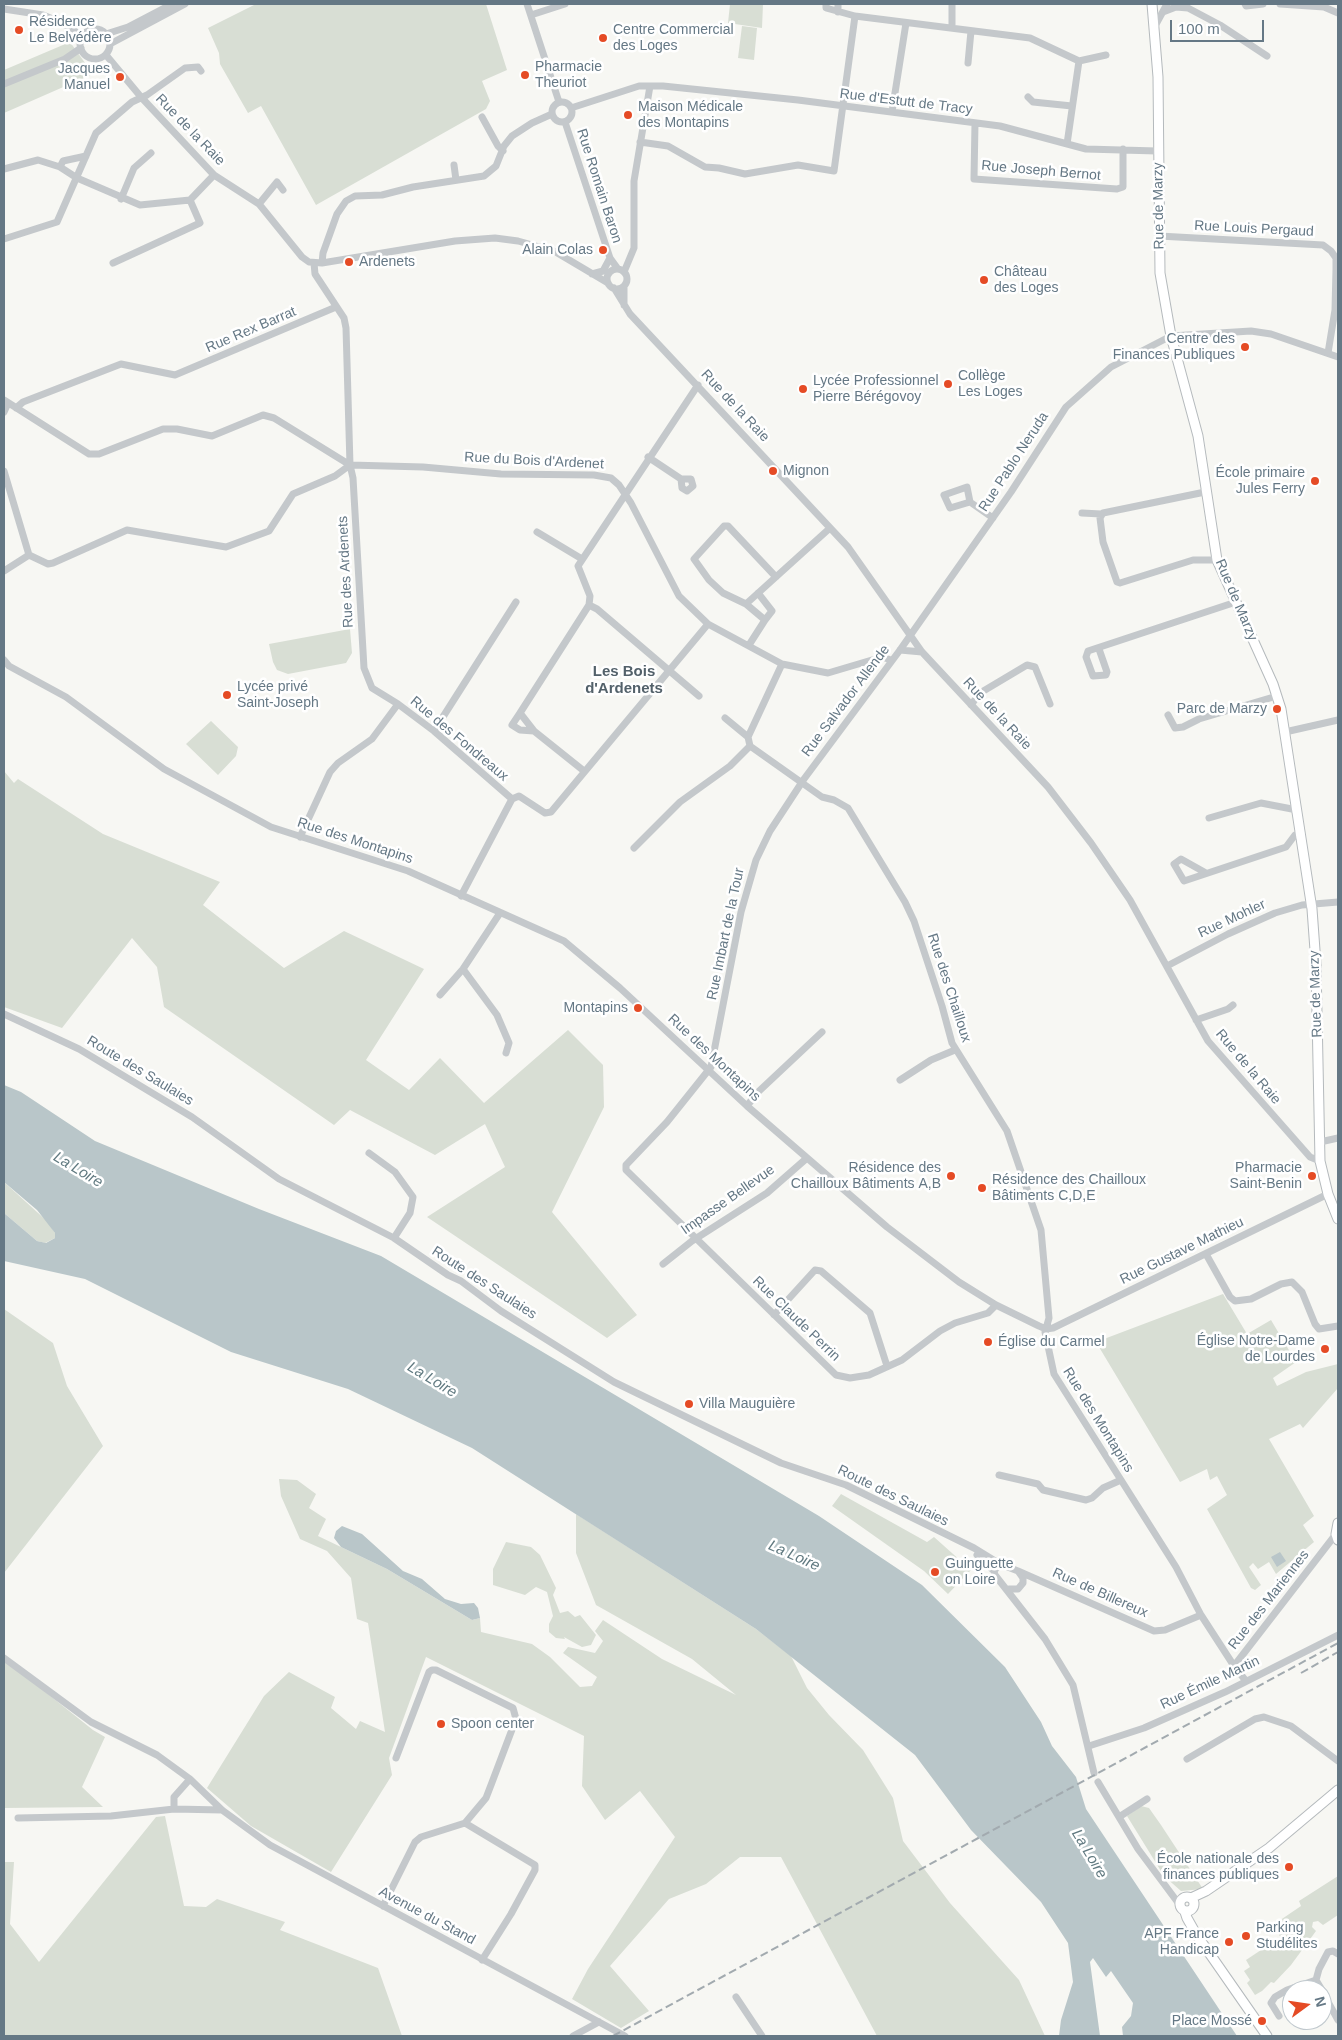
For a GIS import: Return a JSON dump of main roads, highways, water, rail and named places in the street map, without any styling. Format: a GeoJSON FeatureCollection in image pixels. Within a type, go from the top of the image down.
{"type":"FeatureCollection","features":[{"type":"Feature","properties":{"kind":"main road","name":"Rue de Marzy"},"geometry":{"type":"LineString","coordinates":[[1152,4],[1158,77],[1160,273],[1170,336],[1198,436],[1217,560],[1277,696],[1285,732],[1312,904],[1316,964],[1320,1161],[1328,1194],[1338,1219]]}},
{"type":"Feature","properties":{"kind":"main road"},"geometry":{"type":"LineString","coordinates":[[1337,1537],[1338,1523]]}},
{"type":"Feature","properties":{"kind":"main road"},"geometry":{"type":"LineString","coordinates":[[1192,1900],[1269,1848],[1338,1790]]}},
{"type":"Feature","properties":{"kind":"main road"},"geometry":{"type":"LineString","coordinates":[[1180,1903],[1187,1897],[1192,1900]]}},
{"type":"Feature","properties":{"kind":"main road"},"geometry":{"type":"LineString","coordinates":[[1180,1903],[1192,1910],[1192,1900]]}},
{"type":"Feature","properties":{"kind":"main road"},"geometry":{"type":"LineString","coordinates":[[1180,1903],[1196,1934],[1266,2036]]}},
{"type":"Feature","properties":{"kind":"water","name":"La Loire"},"geometry":{"type":"Polygon","coordinates":[[[4,1085],[21,1092],[95,1141],[259,1209],[381,1256],[819,1516],[922,1585],[1005,1667],[1041,1722],[1052,1746],[1076,1777],[1086,1809],[1237,2036],[1123,2036],[1122,2027],[1131,2016],[1133,2003],[1111,1971],[1106,1977],[1093,1958],[1090,1962],[1100,2036],[1059,2036],[1061,2020],[1073,1982],[1068,1943],[1041,1902],[971,1830],[915,1755],[756,1629],[472,1448],[348,1389],[231,1352],[85,1279],[4,1261],[4,1213],[37,1241],[46,1243],[55,1238],[55,1233],[37,1210],[4,1182],[4,1085]]]}},
{"type":"Feature","properties":{"kind":"water"},"geometry":{"type":"Polygon","coordinates":[[[342,1526],[362,1534],[403,1571],[422,1579],[445,1599],[461,1604],[474,1603],[478,1608],[480,1618],[472,1620],[387,1569],[341,1547],[334,1538],[336,1531],[342,1526]]]}},
{"type":"Feature","properties":{"kind":"water"},"geometry":{"type":"Polygon","coordinates":[[[1280,1552],[1286,1561],[1277,1567],[1271,1557],[1280,1552]]]}},
{"type":"Feature","properties":{"kind":"railway"},"geometry":{"type":"LineString","coordinates":[[613,2036],[1338,1643]]}},
{"type":"Feature","properties":{"kind":"railway"},"geometry":{"type":"LineString","coordinates":[[1301,1673],[1338,1652]]}},
{"type":"Feature","properties":{"kind":"place","name":"Résidence Le Belvédère"},"geometry":{"type":"Point","coordinates":[19,30]}},
{"type":"Feature","properties":{"kind":"place","name":"Centre Commercial des Loges"},"geometry":{"type":"Point","coordinates":[603,38]}},
{"type":"Feature","properties":{"kind":"place","name":"Pharmacie Theuriot"},"geometry":{"type":"Point","coordinates":[525,75]}},
{"type":"Feature","properties":{"kind":"place","name":"Jacques Manuel"},"geometry":{"type":"Point","coordinates":[120,77]}},
{"type":"Feature","properties":{"kind":"place","name":"Maison Médicale des Montapins"},"geometry":{"type":"Point","coordinates":[628,115]}},
{"type":"Feature","properties":{"kind":"place","name":"Alain Colas"},"geometry":{"type":"Point","coordinates":[603,250]}},
{"type":"Feature","properties":{"kind":"place","name":"Ardenets"},"geometry":{"type":"Point","coordinates":[349,262]}},
{"type":"Feature","properties":{"kind":"place","name":"Château des Loges"},"geometry":{"type":"Point","coordinates":[984,280]}},
{"type":"Feature","properties":{"kind":"place","name":"Centre des Finances Publiques"},"geometry":{"type":"Point","coordinates":[1245,347]}},
{"type":"Feature","properties":{"kind":"place","name":"Collège Les Loges"},"geometry":{"type":"Point","coordinates":[948,384]}},
{"type":"Feature","properties":{"kind":"place","name":"Lycée Professionnel Pierre Bérégovoy"},"geometry":{"type":"Point","coordinates":[803,389]}},
{"type":"Feature","properties":{"kind":"place","name":"Mignon"},"geometry":{"type":"Point","coordinates":[773,471]}},
{"type":"Feature","properties":{"kind":"place","name":"École primaire Jules Ferry"},"geometry":{"type":"Point","coordinates":[1315,481]}},
{"type":"Feature","properties":{"kind":"place","name":"Lycée privé Saint-Joseph"},"geometry":{"type":"Point","coordinates":[227,695]}},
{"type":"Feature","properties":{"kind":"place","name":"Parc de Marzy"},"geometry":{"type":"Point","coordinates":[1277,709]}},
{"type":"Feature","properties":{"kind":"place","name":"Montapins"},"geometry":{"type":"Point","coordinates":[638,1008]}},
{"type":"Feature","properties":{"kind":"place","name":"Résidence des Chailloux Bâtiments A,B"},"geometry":{"type":"Point","coordinates":[951,1176]}},
{"type":"Feature","properties":{"kind":"place","name":"Pharmacie Saint-Benin"},"geometry":{"type":"Point","coordinates":[1312,1176]}},
{"type":"Feature","properties":{"kind":"place","name":"Résidence des Chailloux Bâtiments C,D,E"},"geometry":{"type":"Point","coordinates":[982,1188]}},
{"type":"Feature","properties":{"kind":"place","name":"Église du Carmel"},"geometry":{"type":"Point","coordinates":[988,1342]}},
{"type":"Feature","properties":{"kind":"place","name":"Église Notre-Dame de Lourdes"},"geometry":{"type":"Point","coordinates":[1325,1349]}},
{"type":"Feature","properties":{"kind":"place","name":"Villa Mauguière"},"geometry":{"type":"Point","coordinates":[689,1404]}},
{"type":"Feature","properties":{"kind":"place","name":"Guinguette on Loire"},"geometry":{"type":"Point","coordinates":[935,1572]}},
{"type":"Feature","properties":{"kind":"place","name":"Spoon center"},"geometry":{"type":"Point","coordinates":[441,1724]}},
{"type":"Feature","properties":{"kind":"place","name":"École nationale des finances publiques"},"geometry":{"type":"Point","coordinates":[1289,1867]}},
{"type":"Feature","properties":{"kind":"place","name":"Parking Studélites"},"geometry":{"type":"Point","coordinates":[1246,1936]}},
{"type":"Feature","properties":{"kind":"place","name":"APF France Handicap"},"geometry":{"type":"Point","coordinates":[1229,1942]}},
{"type":"Feature","properties":{"kind":"place","name":"Place Mossé"},"geometry":{"type":"Point","coordinates":[1262,2021]}},
{"type":"Feature","properties":{"kind":"district","name":"Les Bois d'Ardenets"},"geometry":{"type":"Point","coordinates":[624,680]}}]}
